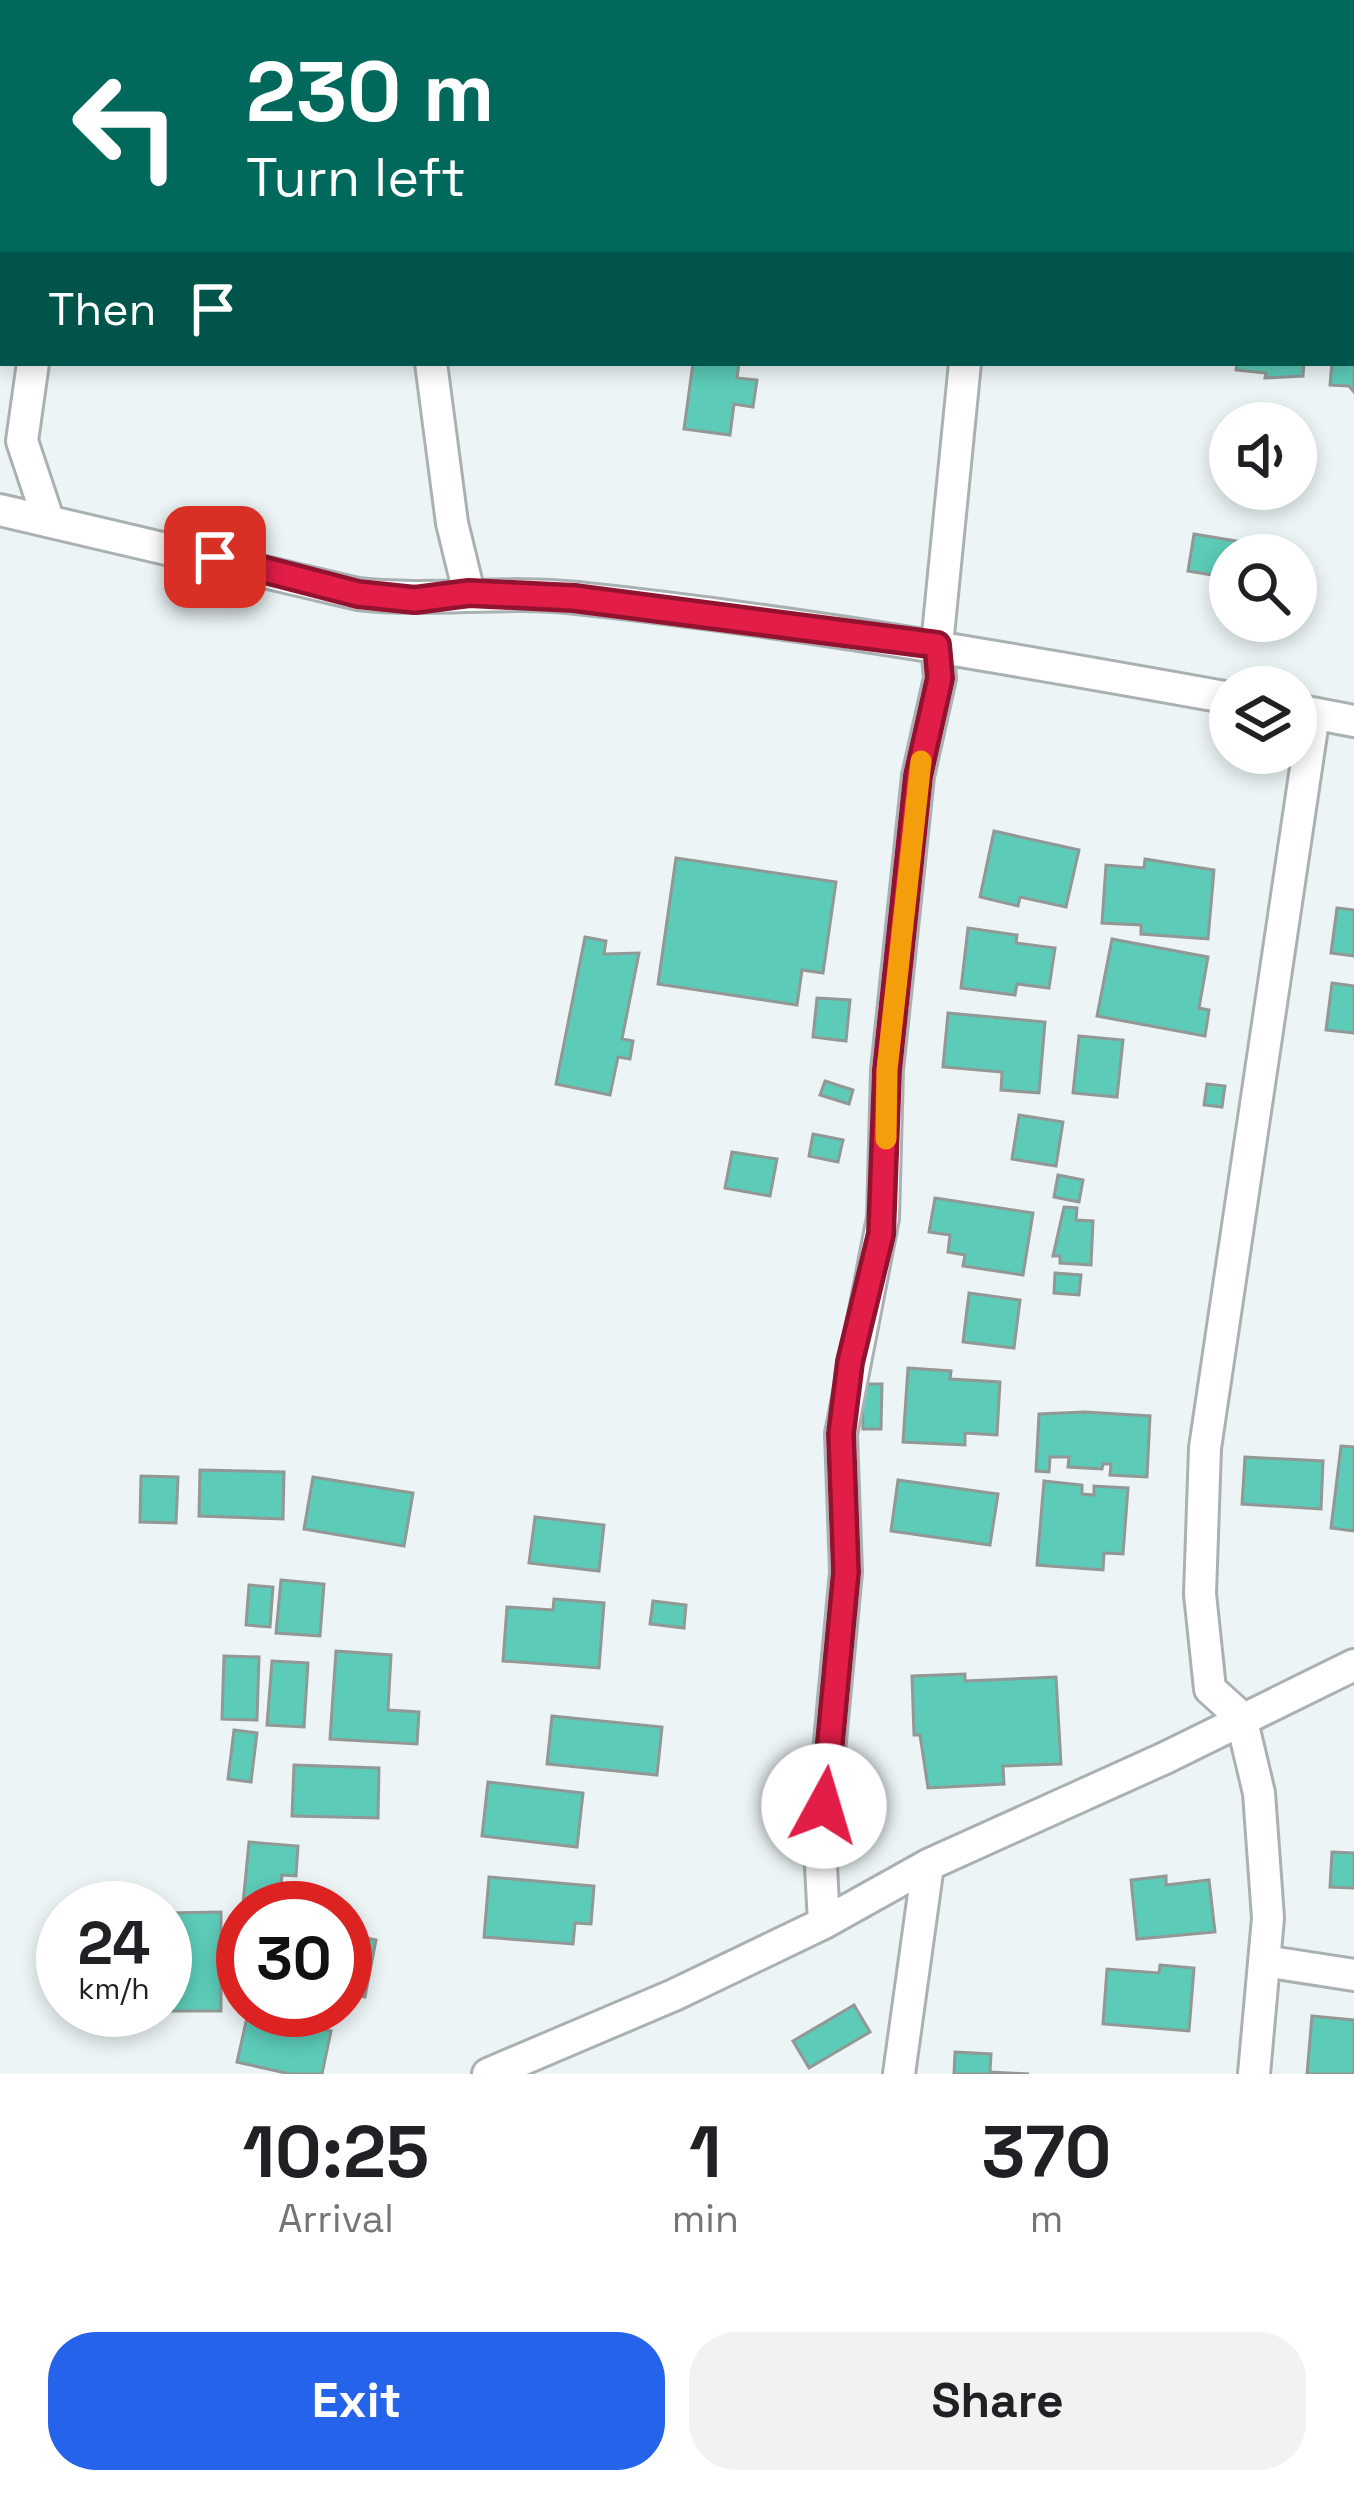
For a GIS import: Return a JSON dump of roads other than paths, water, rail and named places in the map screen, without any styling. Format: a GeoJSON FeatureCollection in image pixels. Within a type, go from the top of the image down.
{"type":"FeatureCollection","features":[{"type":"Feature","properties":{"kind":"street"},"geometry":{"type":"LineString","coordinates":[[33,366],[22,441],[48,519]]}},
{"type":"Feature","properties":{"kind":"street"},"geometry":{"type":"LineString","coordinates":[[431,366],[452,523],[469,593]]}},
{"type":"Feature","properties":{"kind":"street"},"geometry":{"type":"LineString","coordinates":[[824,1923],[820,1847],[846,1572],[841,1434],[850,1362],[881,1234],[887,1070],[918,776],[940,678],[937,645],[965,366]]}},
{"type":"Feature","properties":{"kind":"street"},"geometry":{"type":"LineString","coordinates":[[0,510],[358,594],[415,600],[469,593],[574,598],[937,645],[1209,694]]}},
{"type":"Feature","properties":{"kind":"street"},"geometry":{"type":"LineString","coordinates":[[1317,714],[1354,721]]}},
{"type":"Feature","properties":{"kind":"street"},"geometry":{"type":"LineString","coordinates":[[1254,2074],[1268,1918],[1263,1835],[1241,1717],[1210,1689],[1200,1594],[1205,1448],[1297,774]]}},
{"type":"Feature","properties":{"kind":"street"},"geometry":{"type":"LineString","coordinates":[[488,2074],[674,1995],[824,1923],[928,1864],[1165,1758],[1354,1665]]}},
{"type":"Feature","properties":{"kind":"street"},"geometry":{"type":"LineString","coordinates":[[898,2074],[928,1864]]}},
{"type":"Feature","properties":{"kind":"street"},"geometry":{"type":"LineString","coordinates":[[1264,1961],[1354,1975]]}}]}
